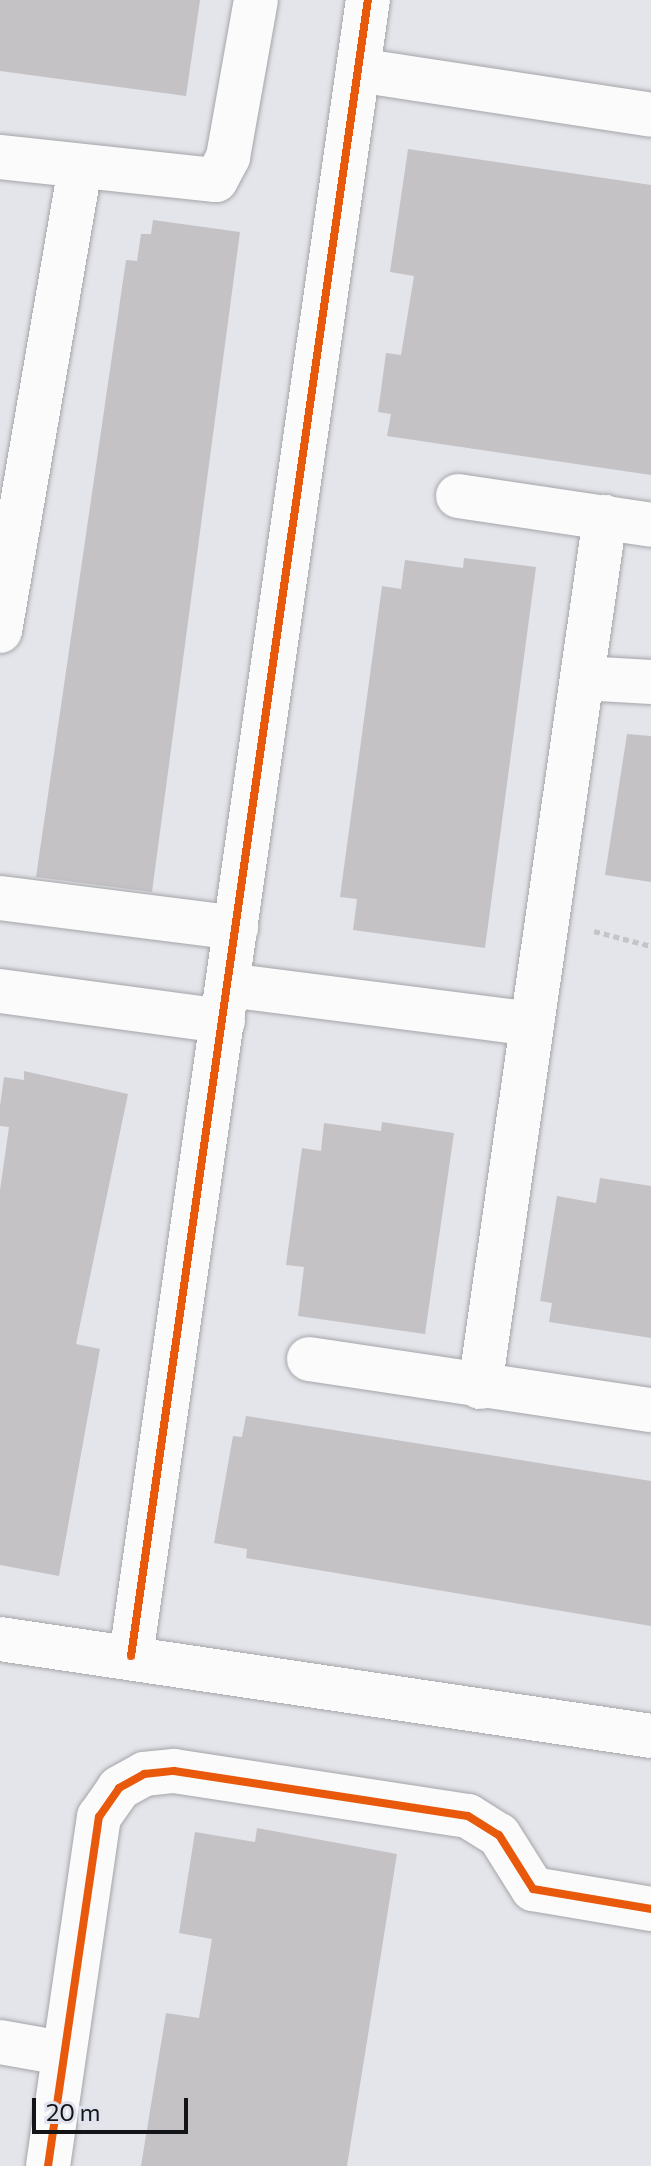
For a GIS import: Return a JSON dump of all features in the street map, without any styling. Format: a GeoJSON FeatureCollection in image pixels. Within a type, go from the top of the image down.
{"type":"FeatureCollection","features":[{"type":"Feature","properties":{"kind":"street"},"geometry":{"type":"LineString","coordinates":[[0,157],[216,180],[228,157],[256,0]]}},
{"type":"Feature","properties":{"kind":"street"},"geometry":{"type":"LineString","coordinates":[[131,1656],[368,0]]}},
{"type":"Feature","properties":{"kind":"street"},"geometry":{"type":"LineString","coordinates":[[358,70],[651,115]]}},
{"type":"Feature","properties":{"kind":"street"},"geometry":{"type":"LineString","coordinates":[[0,631],[80,167]]}},
{"type":"Feature","properties":{"kind":"street"},"geometry":{"type":"LineString","coordinates":[[458,496],[651,525]]}},
{"type":"Feature","properties":{"kind":"street"},"geometry":{"type":"LineString","coordinates":[[480,1387],[605,517]]}},
{"type":"Feature","properties":{"kind":"street"},"geometry":{"type":"LineString","coordinates":[[582,678],[651,682]]}},
{"type":"Feature","properties":{"kind":"street"},"geometry":{"type":"LineString","coordinates":[[0,898],[236,928]]}},
{"type":"Feature","properties":{"kind":"street"},"geometry":{"type":"LineString","coordinates":[[0,991],[532,1024]]}},
{"type":"Feature","properties":{"kind":"street"},"geometry":{"type":"LineString","coordinates":[[309,1359],[480,1387],[651,1410]]}},
{"type":"Feature","properties":{"kind":"street"},"geometry":{"type":"LineString","coordinates":[[0,1639],[131,1656],[651,1736]]}},
{"type":"Feature","properties":{"kind":"street"},"geometry":{"type":"LineString","coordinates":[[48,2166],[62,2053],[99,1817],[119,1788],[144,1774],[174,1771],[468,1816],[499,1835],[533,1889],[651,1909]]}},
{"type":"Feature","properties":{"kind":"street"},"geometry":{"type":"LineString","coordinates":[[0,2042],[62,2053]]}},
{"type":"Feature","properties":{"kind":"path"},"geometry":{"type":"LineString","coordinates":[[587,929],[651,946]]}},
{"type":"Feature","properties":{"kind":"building"},"geometry":{"type":"Polygon","coordinates":[[[0,0],[200,0],[186,96],[0,71],[0,0]]]}},
{"type":"Feature","properties":{"kind":"building"},"geometry":{"type":"Polygon","coordinates":[[[408,149],[651,185],[651,475],[387,436],[391,414],[378,412],[386,353],[401,355],[414,276],[390,272],[408,149]]]}},
{"type":"Feature","properties":{"kind":"building"},"geometry":{"type":"Polygon","coordinates":[[[153,220],[240,232],[152,892],[36,877],[126,260],[137,261],[141,234],[151,234],[153,220]]]}},
{"type":"Feature","properties":{"kind":"building"},"geometry":{"type":"Polygon","coordinates":[[[464,558],[536,567],[485,948],[353,930],[357,899],[340,897],[382,586],[401,589],[405,560],[463,568],[464,558]]]}},
{"type":"Feature","properties":{"kind":"building"},"geometry":{"type":"Polygon","coordinates":[[[627,734],[651,736],[651,882],[605,875],[627,734]]]}},
{"type":"Feature","properties":{"kind":"building"},"geometry":{"type":"Polygon","coordinates":[[[24,1071],[128,1094],[76,1344],[100,1349],[59,1576],[0,1565],[0,1190],[9,1127],[0,1126],[0,1106],[4,1077],[24,1080],[24,1071]]]}},
{"type":"Feature","properties":{"kind":"building"},"geometry":{"type":"Polygon","coordinates":[[[382,1122],[454,1133],[425,1334],[298,1316],[304,1267],[286,1265],[302,1148],[321,1151],[324,1123],[381,1131],[382,1122]]]}},
{"type":"Feature","properties":{"kind":"building"},"geometry":{"type":"Polygon","coordinates":[[[600,1178],[651,1186],[651,1338],[549,1322],[552,1303],[540,1301],[557,1196],[596,1203],[600,1178]]]}},
{"type":"Feature","properties":{"kind":"building"},"geometry":{"type":"Polygon","coordinates":[[[246,1416],[651,1481],[651,1626],[246,1558],[247,1549],[214,1543],[233,1436],[242,1437],[246,1416]]]}},
{"type":"Feature","properties":{"kind":"building"},"geometry":{"type":"Polygon","coordinates":[[[257,1828],[397,1854],[347,2166],[141,2166],[166,2013],[199,2018],[212,1939],[179,1933],[195,1832],[255,1842],[257,1828]]]}},
{"type":"Feature","properties":{"kind":"cycle path"},"geometry":{"type":"LineString","coordinates":[[131,1656],[368,0]]}},
{"type":"Feature","properties":{"kind":"cycle path"},"geometry":{"type":"LineString","coordinates":[[48,2166],[99,1817],[119,1788],[144,1774],[174,1771],[468,1816],[499,1835],[533,1889],[651,1909]]}}]}
